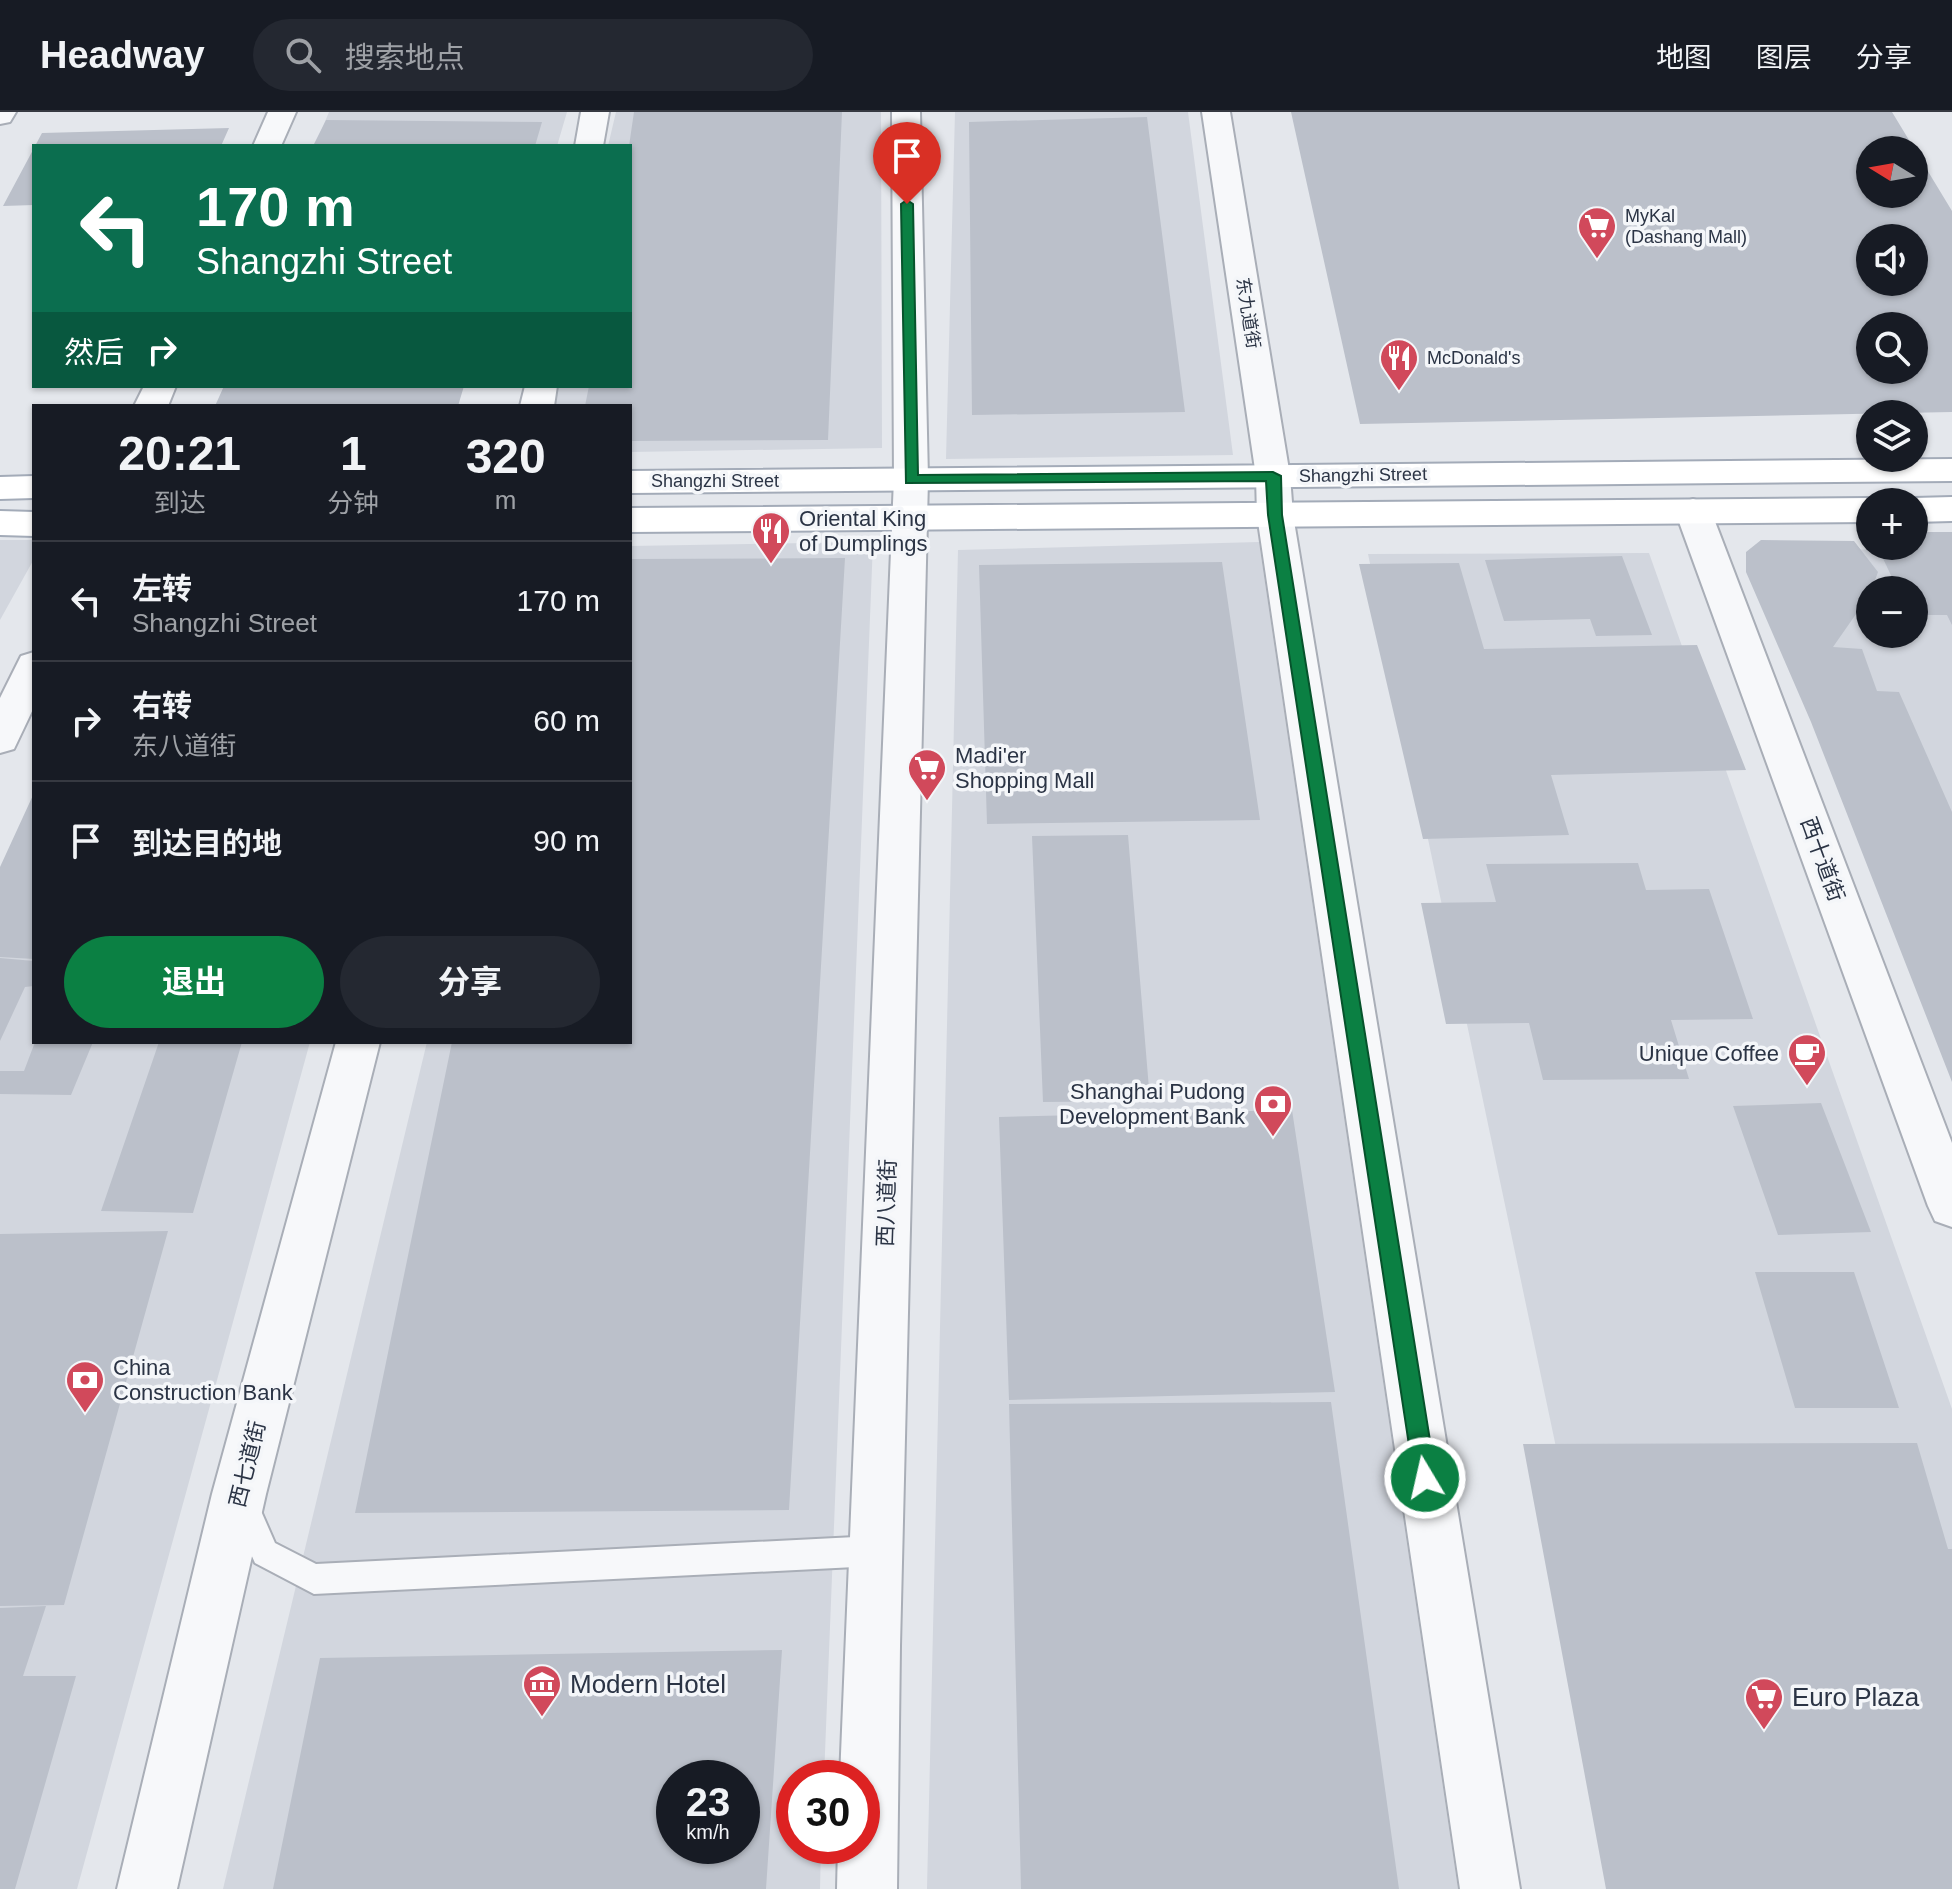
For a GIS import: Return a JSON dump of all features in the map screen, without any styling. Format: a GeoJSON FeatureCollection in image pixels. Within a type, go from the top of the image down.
{"type":"FeatureCollection","features":[{"type":"Feature","properties":{"kind":"main road","name":"Shangzhi Street"},"geometry":{"type":"LineString","coordinates":[[632,520],[910,499],[1274,496],[1952,470]]}},
{"type":"Feature","properties":{"kind":"main road","name":"Shangzhi Street"},"geometry":{"type":"LineString","coordinates":[[632,482],[910,499]]}},
{"type":"Feature","properties":{"kind":"main road"},"geometry":{"type":"LineString","coordinates":[[0,488],[32,487]]}},
{"type":"Feature","properties":{"kind":"main road","name":"Shangzhi Street"},"geometry":{"type":"LineString","coordinates":[[1274,496],[1693,511],[1856,510]]}},
{"type":"Feature","properties":{"kind":"main road"},"geometry":{"type":"LineString","coordinates":[[1928,510],[1952,509]]}},
{"type":"Feature","properties":{"kind":"main road"},"geometry":{"type":"LineString","coordinates":[[0,523],[32,524]]}},
{"type":"Feature","properties":{"kind":"street"},"geometry":{"type":"LineString","coordinates":[[268,144],[282,112]]}},
{"type":"Feature","properties":{"kind":"street"},"geometry":{"type":"LineString","coordinates":[[589,144],[595,112]]}},
{"type":"Feature","properties":{"kind":"street","name":"西八道街"},"geometry":{"type":"LineString","coordinates":[[867,1889],[875,1551],[910,499],[906,112]]}},
{"type":"Feature","properties":{"kind":"street","name":"东九道街"},"geometry":{"type":"LineString","coordinates":[[1216,112],[1490,1889]]}},
{"type":"Feature","properties":{"kind":"street","name":"西十道街"},"geometry":{"type":"LineString","coordinates":[[1693,511],[1952,1206]]}},
{"type":"Feature","properties":{"kind":"street"},"geometry":{"type":"LineString","coordinates":[[0,739],[32,670]]}},
{"type":"Feature","properties":{"kind":"street","name":"西七道街"},"geometry":{"type":"LineString","coordinates":[[147,1889],[239,1494],[357,1044]]}},
{"type":"Feature","properties":{"kind":"lane"},"geometry":{"type":"LineString","coordinates":[[239,1494],[265,1553],[314,1579],[875,1551]]}},
{"type":"Feature","properties":{"kind":"shaded area"},"geometry":{"type":"Polygon","coordinates":[[[329,112],[567,112],[558,144],[316,144],[329,112]]]}},
{"type":"Feature","properties":{"kind":"shaded area"},"geometry":{"type":"Polygon","coordinates":[[[616,112],[881,112],[882,448],[632,452],[632,404],[548,404],[552,388],[632,388],[632,144],[608,144],[616,112]]]}},
{"type":"Feature","properties":{"kind":"shaded area"},"geometry":{"type":"Polygon","coordinates":[[[955,112],[1188,112],[1233,455],[946,459],[955,112]]]}},
{"type":"Feature","properties":{"kind":"shaded area"},"geometry":{"type":"Polygon","coordinates":[[[0,540],[32,540],[32,563],[0,620],[0,540]]]}},
{"type":"Feature","properties":{"kind":"shaded area"},"geometry":{"type":"Polygon","coordinates":[[[873,542],[825,1760],[776,1760],[776,1864],[821,1864],[820,1889],[223,1889],[427,1044],[632,1044],[632,546],[873,542]]]}},
{"type":"Feature","properties":{"kind":"shaded area"},"geometry":{"type":"Polygon","coordinates":[[[1259,542],[1458,1889],[927,1889],[958,550],[1259,542]]]}},
{"type":"Feature","properties":{"kind":"shaded area"},"geometry":{"type":"Polygon","coordinates":[[[1928,549],[1952,549],[1952,1000],[1765,550],[1856,550],[1856,560],[1928,560],[1928,549]]]}},
{"type":"Feature","properties":{"kind":"shaded area"},"geometry":{"type":"Polygon","coordinates":[[[1649,553],[1952,1409],[1952,1889],[1649,1889],[1368,554],[1649,553]]]}},
{"type":"Feature","properties":{"kind":"shaded area"},"geometry":{"type":"Polygon","coordinates":[[[32,807],[32,1044],[309,1044],[77,1889],[0,1889],[0,879],[32,807]]]}},
{"type":"Feature","properties":{"kind":"building"},"geometry":{"type":"Polygon","coordinates":[[[634,112],[842,112],[828,440],[632,441],[632,404],[585,404],[589,388],[632,388],[632,144],[629,144],[634,112]]]}},
{"type":"Feature","properties":{"kind":"building","name":"MyKal (Dashang Mall)"},"geometry":{"type":"Polygon","coordinates":[[[1291,112],[1892,112],[1907,136],[1856,136],[1856,208],[1928,208],[1928,171],[1952,211],[1952,412],[1928,412],[1928,400],[1856,400],[1856,414],[1360,424],[1291,112]]]}},
{"type":"Feature","properties":{"kind":"building"},"geometry":{"type":"Polygon","coordinates":[[[1147,117],[1185,412],[972,415],[969,122],[1147,117]]]}},
{"type":"Feature","properties":{"kind":"building"},"geometry":{"type":"Polygon","coordinates":[[[326,120],[542,122],[536,144],[314,144],[326,120]]]}},
{"type":"Feature","properties":{"kind":"building"},"geometry":{"type":"Polygon","coordinates":[[[229,128],[222,144],[36,144],[42,133],[229,128]]]}},
{"type":"Feature","properties":{"kind":"building"},"geometry":{"type":"Polygon","coordinates":[[[32,152],[32,205],[3,206],[32,152]]]}},
{"type":"Feature","properties":{"kind":"building"},"geometry":{"type":"Polygon","coordinates":[[[223,388],[463,388],[459,404],[216,404],[223,388]]]}},
{"type":"Feature","properties":{"kind":"building"},"geometry":{"type":"Polygon","coordinates":[[[1928,532],[1952,532],[1952,625],[1947,615],[1928,615],[1928,576],[1891,576],[1884,560],[1928,560],[1928,532]]]}},
{"type":"Feature","properties":{"kind":"building"},"geometry":{"type":"Polygon","coordinates":[[[1761,540],[1854,541],[1856,560],[1869,560],[1878,572],[1877,576],[1856,576],[1856,614],[1833,647],[1862,649],[1877,691],[1899,692],[1952,812],[1952,1082],[1811,722],[1746,572],[1746,552],[1761,540]]]}},
{"type":"Feature","properties":{"kind":"building"},"geometry":{"type":"Polygon","coordinates":[[[1622,556],[1652,635],[1596,636],[1590,619],[1504,621],[1485,560],[1622,556]]]}},
{"type":"Feature","properties":{"kind":"building"},"geometry":{"type":"Polygon","coordinates":[[[845,558],[789,1510],[355,1513],[452,1044],[632,1044],[632,559],[845,558]]]}},
{"type":"Feature","properties":{"kind":"building"},"geometry":{"type":"Polygon","coordinates":[[[1222,562],[1260,820],[987,824],[979,565],[1222,562]]]}},
{"type":"Feature","properties":{"kind":"building"},"geometry":{"type":"Polygon","coordinates":[[[1459,563],[1484,649],[1697,645],[1746,770],[1551,775],[1569,835],[1423,839],[1359,564],[1459,563]]]}},
{"type":"Feature","properties":{"kind":"building"},"geometry":{"type":"Polygon","coordinates":[[[32,797],[32,959],[0,957],[0,867],[32,797]]]}},
{"type":"Feature","properties":{"kind":"building"},"geometry":{"type":"Polygon","coordinates":[[[1128,835],[1150,1101],[1043,1102],[1032,836],[1128,835]]]}},
{"type":"Feature","properties":{"kind":"building"},"geometry":{"type":"Polygon","coordinates":[[[1638,863],[1646,890],[1709,889],[1753,1019],[1671,1020],[1689,1079],[1543,1080],[1529,1023],[1446,1024],[1421,903],[1496,902],[1486,864],[1638,863]]]}},
{"type":"Feature","properties":{"kind":"building"},"geometry":{"type":"Polygon","coordinates":[[[0,958],[32,961],[32,986],[25,987],[0,1041],[0,958]]]}},
{"type":"Feature","properties":{"kind":"building"},"geometry":{"type":"Polygon","coordinates":[[[34,1044],[92,1044],[71,1095],[0,1094],[0,1071],[24,1071],[34,1044]]]}},
{"type":"Feature","properties":{"kind":"building"},"geometry":{"type":"Polygon","coordinates":[[[158,1044],[241,1044],[193,1213],[101,1211],[158,1044]]]}},
{"type":"Feature","properties":{"kind":"building"},"geometry":{"type":"Polygon","coordinates":[[[1821,1103],[1871,1232],[1778,1235],[1733,1106],[1821,1103]]]}},
{"type":"Feature","properties":{"kind":"building"},"geometry":{"type":"Polygon","coordinates":[[[1292,1110],[1335,1392],[1009,1400],[999,1117],[1292,1110]]]}},
{"type":"Feature","properties":{"kind":"building"},"geometry":{"type":"Polygon","coordinates":[[[168,1231],[64,1605],[0,1606],[0,1234],[168,1231]]]}},
{"type":"Feature","properties":{"kind":"building"},"geometry":{"type":"Polygon","coordinates":[[[1755,1272],[1854,1272],[1899,1408],[1795,1408],[1755,1272]]]}},
{"type":"Feature","properties":{"kind":"building"},"geometry":{"type":"Polygon","coordinates":[[[1331,1402],[1399,1889],[1021,1889],[1009,1404],[1331,1402]]]}},
{"type":"Feature","properties":{"kind":"building","name":"Euro Plaza"},"geometry":{"type":"Polygon","coordinates":[[[1917,1443],[1948,1549],[1952,1549],[1952,1889],[1606,1889],[1523,1444],[1917,1443]]]}},
{"type":"Feature","properties":{"kind":"building"},"geometry":{"type":"Polygon","coordinates":[[[46,1606],[23,1676],[76,1676],[15,1889],[0,1889],[0,1608],[46,1606]]]}},
{"type":"Feature","properties":{"kind":"building","name":"Modern Hotel"},"geometry":{"type":"Polygon","coordinates":[[[782,1650],[766,1889],[273,1889],[320,1658],[782,1650]]]}},
{"type":"Feature","properties":{"kind":"place","name":"MyKal (Dashang Mall)"},"geometry":{"type":"Point","coordinates":[1597,260]}},
{"type":"Feature","properties":{"kind":"place","name":"McDonald's"},"geometry":{"type":"Point","coordinates":[1399,392]}},
{"type":"Feature","properties":{"kind":"place","name":"Oriental King of Dumplings"},"geometry":{"type":"Point","coordinates":[771,565]}},
{"type":"Feature","properties":{"kind":"place","name":"Madi'er Shopping Mall"},"geometry":{"type":"Point","coordinates":[927,802]}},
{"type":"Feature","properties":{"kind":"place","name":"Unique Coffee"},"geometry":{"type":"Point","coordinates":[1807,1087]}},
{"type":"Feature","properties":{"kind":"place","name":"Shanghai Pudong Development Bank"},"geometry":{"type":"Point","coordinates":[1273,1138]}},
{"type":"Feature","properties":{"kind":"place","name":"China Construction Bank"},"geometry":{"type":"Point","coordinates":[85,1414]}},
{"type":"Feature","properties":{"kind":"place","name":"Modern Hotel"},"geometry":{"type":"Point","coordinates":[542,1718]}},
{"type":"Feature","properties":{"kind":"place","name":"Euro Plaza"},"geometry":{"type":"Point","coordinates":[1764,1731]}},
{"type":"Feature","properties":{"kind":"route"},"geometry":{"type":"LineString","coordinates":[[907,204],[911,479],[1273,476],[1275,515],[1425,1478]]}}]}
